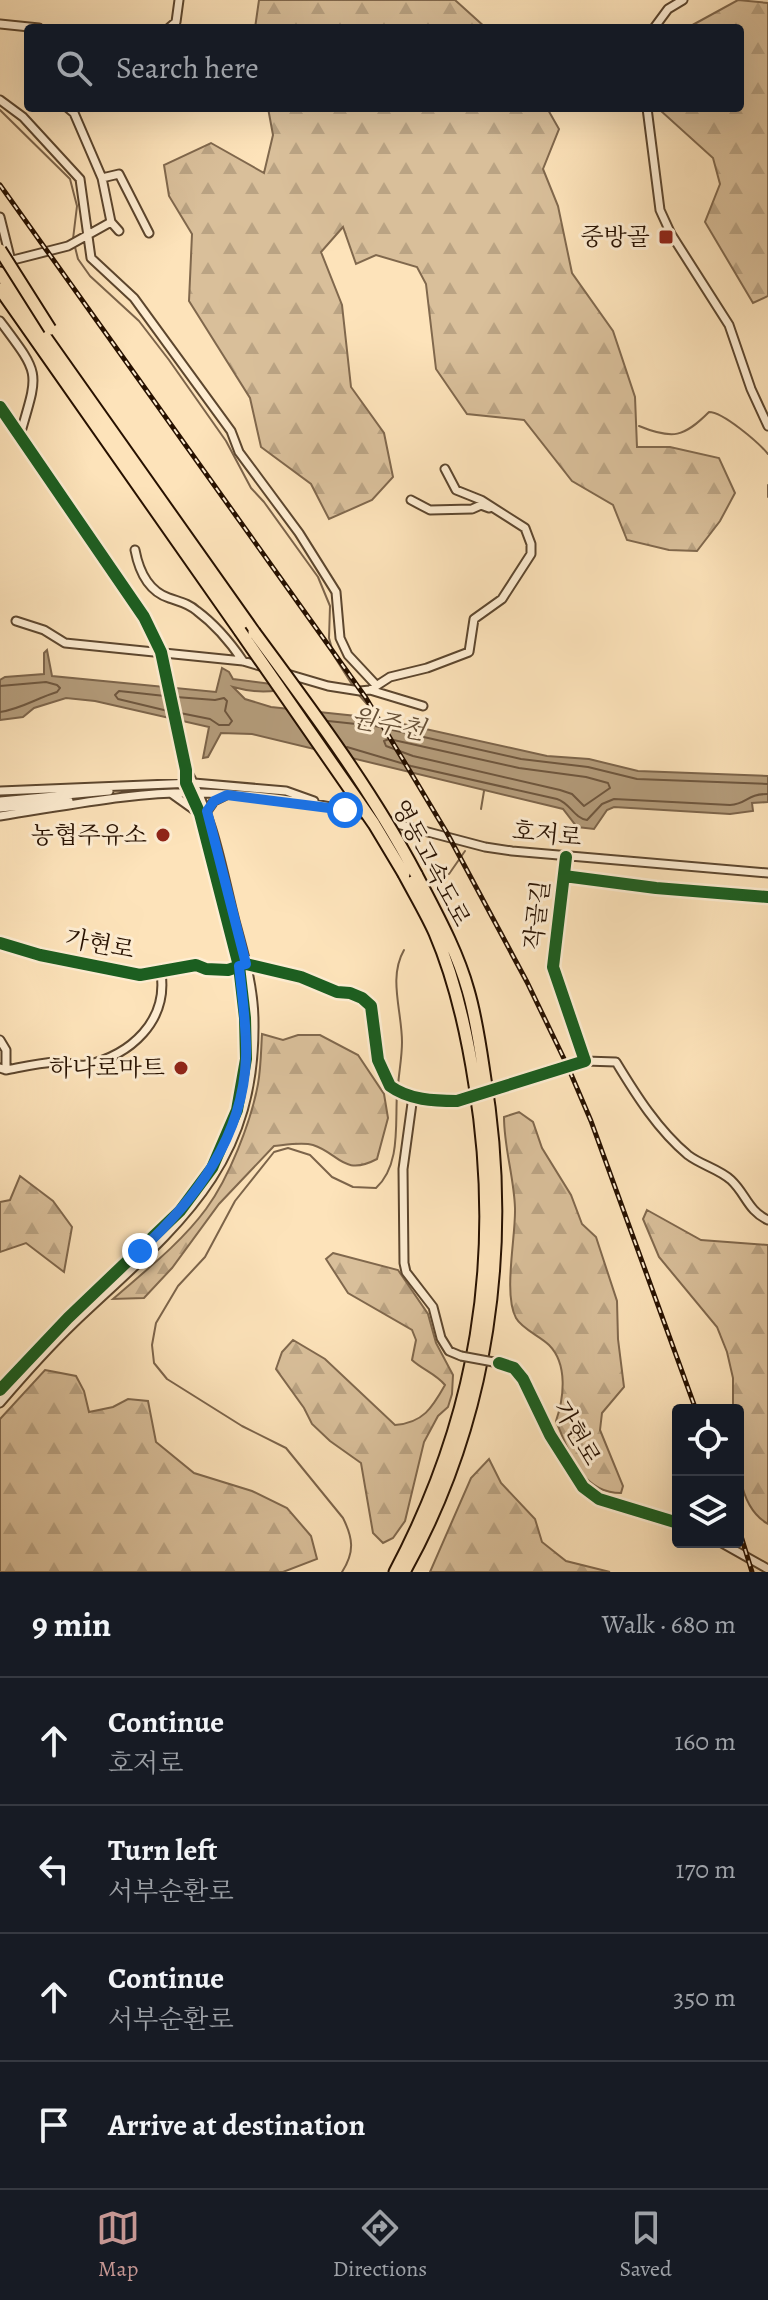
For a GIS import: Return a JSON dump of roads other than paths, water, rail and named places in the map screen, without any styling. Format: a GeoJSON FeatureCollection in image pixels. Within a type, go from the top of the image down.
{"type":"FeatureCollection","features":[{"type":"Feature","properties":{"kind":"highway"},"geometry":{"type":"LineString","coordinates":[[0,250],[93,401]]}},
{"type":"Feature","properties":{"kind":"highway","name":"영동고속도로"},"geometry":{"type":"LineString","coordinates":[[0,273],[353,771],[400,844],[457,993],[468,1041],[486,1162],[487,1242],[478,1334],[461,1410],[439,1478],[395,1572]]}},
{"type":"Feature","properties":{"kind":"highway","name":"영동고속도로"},"geometry":{"type":"LineString","coordinates":[[0,289],[410,874],[443,927],[468,988],[495,1157],[497,1239],[487,1333],[472,1405],[447,1483],[404,1572]]}},
{"type":"Feature","properties":{"kind":"highway"},"geometry":{"type":"LineString","coordinates":[[0,301],[98,429]]}},
{"type":"Feature","properties":{"kind":"street"},"geometry":{"type":"LineString","coordinates":[[174,24],[179,0]]}},
{"type":"Feature","properties":{"kind":"street"},"geometry":{"type":"LineString","coordinates":[[657,24],[668,9],[683,0]]}},
{"type":"Feature","properties":{"kind":"street"},"geometry":{"type":"LineString","coordinates":[[0,24],[24,26]]}},
{"type":"Feature","properties":{"kind":"street"},"geometry":{"type":"LineString","coordinates":[[0,100],[23,117],[80,179],[84,198],[84,237],[91,258],[134,298],[231,431],[239,452],[320,565],[336,592],[340,638],[348,655],[373,687],[423,706]]}},
{"type":"Feature","properties":{"kind":"street"},"geometry":{"type":"LineString","coordinates":[[73,112],[102,178],[111,222],[119,231]]}},
{"type":"Feature","properties":{"kind":"street"},"geometry":{"type":"LineString","coordinates":[[648,112],[660,210],[671,234],[729,325],[751,389],[768,426]]}},
{"type":"Feature","properties":{"kind":"street"},"geometry":{"type":"LineString","coordinates":[[102,178],[119,174],[149,233]]}},
{"type":"Feature","properties":{"kind":"street"},"geometry":{"type":"LineString","coordinates":[[0,217],[11,261],[68,246],[111,222]]}},
{"type":"Feature","properties":{"kind":"street"},"geometry":{"type":"LineString","coordinates":[[0,321],[34,370],[35,385],[20,435]]}},
{"type":"Feature","properties":{"kind":"street"},"geometry":{"type":"LineString","coordinates":[[0,407],[144,617],[161,652],[186,770],[204,812],[254,1019],[253,1060],[236,1129],[209,1186],[170,1233],[73,1323],[0,1403]]}},
{"type":"Feature","properties":{"kind":"street"},"geometry":{"type":"LineString","coordinates":[[16,621],[44,630],[65,643],[243,661],[328,686],[360,691],[390,677],[427,668],[469,652],[474,619],[502,599],[531,554],[525,528],[481,500],[456,490],[445,469]]}},
{"type":"Feature","properties":{"kind":"street"},"geometry":{"type":"LineString","coordinates":[[411,500],[430,510],[472,509],[481,505],[495,510]]}},
{"type":"Feature","properties":{"kind":"street"},"geometry":{"type":"LineString","coordinates":[[135,550],[138,567],[154,588],[167,598],[183,601],[204,616],[228,639],[243,661]]}},
{"type":"Feature","properties":{"kind":"street","name":"호저로"},"geometry":{"type":"LineString","coordinates":[[0,801],[129,792],[190,783],[286,791],[327,806],[485,847],[566,857],[768,873]]}},
{"type":"Feature","properties":{"kind":"street"},"geometry":{"type":"LineString","coordinates":[[0,791],[95,795]]}},
{"type":"Feature","properties":{"kind":"street","name":"호저로"},"geometry":{"type":"LineString","coordinates":[[0,808],[129,792],[227,795],[327,806]]}},
{"type":"Feature","properties":{"kind":"street"},"geometry":{"type":"LineString","coordinates":[[172,794],[204,812]]}},
{"type":"Feature","properties":{"kind":"street"},"geometry":{"type":"LineString","coordinates":[[0,816],[95,795]]}},
{"type":"Feature","properties":{"kind":"street"},"geometry":{"type":"LineString","coordinates":[[204,812],[214,801],[227,795]]}},
{"type":"Feature","properties":{"kind":"street","name":"작골길"},"geometry":{"type":"LineString","coordinates":[[566,857],[553,967],[581,1063],[616,1062],[633,1091],[670,1137],[688,1154],[730,1180],[755,1214],[768,1220]]}},
{"type":"Feature","properties":{"kind":"street","name":"가현로"},"geometry":{"type":"LineString","coordinates":[[0,943],[40,955],[140,975],[196,965],[206,969],[228,970],[243,965],[301,977],[337,992],[362,998],[371,1006],[378,1060],[393,1089],[410,1096],[457,1101]]}},
{"type":"Feature","properties":{"kind":"street"},"geometry":{"type":"LineString","coordinates":[[0,1390],[68,1318],[164,1229],[212,1168],[237,1110],[246,1059],[243,965]]}},
{"type":"Feature","properties":{"kind":"street"},"geometry":{"type":"LineString","coordinates":[[0,1040],[6,1050],[3,1069],[58,1061],[83,1066],[119,1052],[138,1041],[158,1009],[163,986],[161,973]]}},
{"type":"Feature","properties":{"kind":"street"},"geometry":{"type":"LineString","coordinates":[[512,1084],[541,1075]]}},
{"type":"Feature","properties":{"kind":"street","name":"가현로"},"geometry":{"type":"LineString","coordinates":[[410,1096],[403,1169],[404,1263],[406,1272],[433,1307],[441,1338],[449,1351],[514,1368],[523,1379],[550,1435],[583,1487],[599,1499],[672,1521]]}},
{"type":"Feature","properties":{"kind":"street"},"geometry":{"type":"LineString","coordinates":[[731,1548],[768,1569]]}},
{"type":"Feature","properties":{"kind":"water","name":"원주천"},"geometry":{"type":"Polygon","coordinates":[[[47,650],[52,676],[216,692],[222,668],[233,679],[295,687],[263,692],[233,687],[245,699],[271,707],[376,718],[547,756],[589,759],[638,771],[768,776],[768,802],[752,803],[753,811],[730,814],[614,807],[607,810],[594,829],[577,827],[563,809],[252,734],[221,733],[208,757],[203,758],[209,727],[95,701],[66,698],[34,708],[23,717],[0,720],[0,680],[44,674],[44,653],[47,650]]]}},
{"type":"Feature","properties":{"kind":"waterway"},"geometry":{"type":"LineString","coordinates":[[0,110],[70,179],[77,206],[73,239],[78,259],[90,276],[139,321],[169,360],[226,441],[251,488],[318,577],[330,606],[329,638],[334,656],[353,686]]}},
{"type":"Feature","properties":{"kind":"waterway"},"geometry":{"type":"LineString","coordinates":[[639,426],[677,434],[692,427],[709,412],[715,413],[740,428],[768,454]]}},
{"type":"Feature","properties":{"kind":"waterway"},"geometry":{"type":"LineString","coordinates":[[768,485],[768,497]]}},
{"type":"Feature","properties":{"kind":"waterway","name":"원주천"},"geometry":{"type":"LineString","coordinates":[[359,695],[381,720]]}},
{"type":"Feature","properties":{"kind":"waterway"},"geometry":{"type":"LineString","coordinates":[[481,809],[484,791]]}},
{"type":"Feature","properties":{"kind":"waterway"},"geometry":{"type":"LineString","coordinates":[[449,874],[465,851]]}},
{"type":"Feature","properties":{"kind":"waterway"},"geometry":{"type":"LineString","coordinates":[[398,1086],[402,1042],[396,983],[404,950]]}},
{"type":"Feature","properties":{"kind":"waterway"},"geometry":{"type":"LineString","coordinates":[[342,1572],[351,1551],[351,1539],[343,1518],[286,1448],[242,1426],[167,1379],[154,1363],[152,1345],[156,1323],[178,1286],[205,1257],[235,1201],[274,1152],[288,1148],[310,1155],[332,1177],[353,1187],[376,1188],[390,1168],[393,1156],[397,1093]]}},
{"type":"Feature","properties":{"kind":"tunnel"},"geometry":{"type":"LineString","coordinates":[[541,1075],[576,1064]]}},
{"type":"Feature","properties":{"kind":"tunnel"},"geometry":{"type":"LineString","coordinates":[[457,1101],[512,1084]]}},
{"type":"Feature","properties":{"kind":"railway"},"geometry":{"type":"LineString","coordinates":[[0,185],[366,698],[447,833],[527,982],[568,1067],[591,1121],[694,1404]]}},
{"type":"Feature","properties":{"kind":"railway"},"geometry":{"type":"LineString","coordinates":[[744,1546],[752,1572]]}},
{"type":"Feature","properties":{"kind":"place","name":"중방골"},"geometry":{"type":"Point","coordinates":[666,237]}},
{"type":"Feature","properties":{"kind":"place","name":"농협주유소"},"geometry":{"type":"Point","coordinates":[163,835]}},
{"type":"Feature","properties":{"kind":"place","name":"하나로마트"},"geometry":{"type":"Point","coordinates":[181,1068]}}]}
